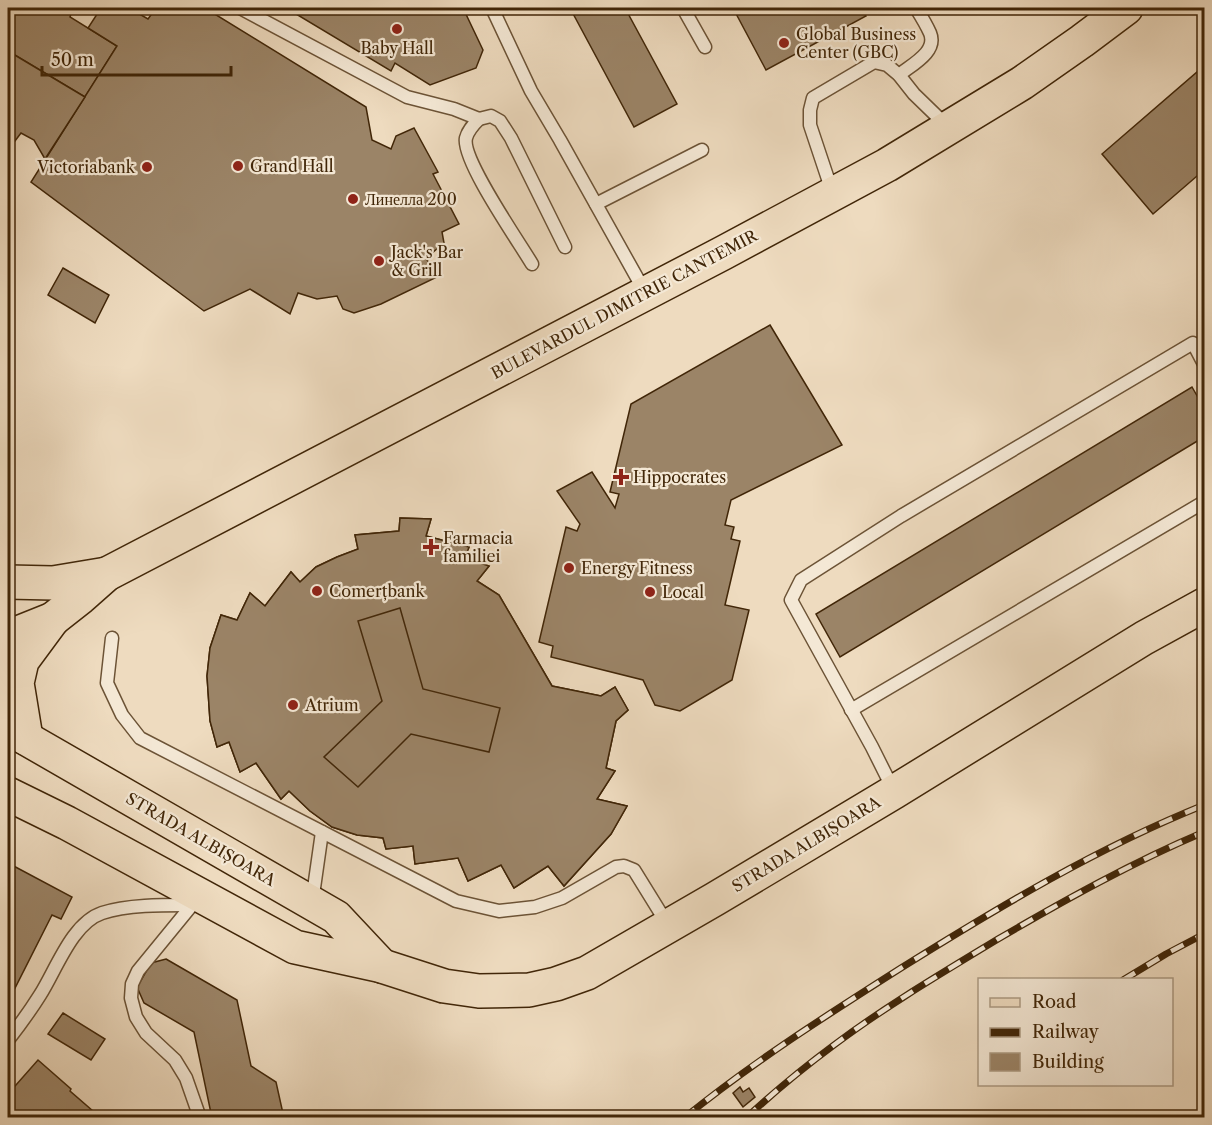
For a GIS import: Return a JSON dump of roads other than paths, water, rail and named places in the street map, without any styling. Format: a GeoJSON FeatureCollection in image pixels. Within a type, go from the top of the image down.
{"type":"FeatureCollection","features":[{"type":"Feature","properties":{"kind":"main road","name":"BULEVARDUL DIMITRIE CANTEMIR"},"geometry":{"type":"LineString","coordinates":[[8,637],[52,619],[107,574],[887,165],[1022,82],[1126,8]]}},
{"type":"Feature","properties":{"kind":"main road","name":"BULEVARDUL DIMITRIE CANTEMIR"},"geometry":{"type":"LineString","coordinates":[[8,582],[53,583],[107,574]]}},
{"type":"Feature","properties":{"kind":"main road","name":"STRADA ALBIȘOARA"},"geometry":{"type":"LineString","coordinates":[[8,794],[67,823],[204,905],[295,947],[382,966],[444,986],[479,991],[529,990],[556,984],[587,973],[894,792],[1144,638],[1204,605]]}},
{"type":"Feature","properties":{"kind":"main road"},"geometry":{"type":"LineString","coordinates":[[17,733],[17,683],[22,661],[52,619]]}},
{"type":"Feature","properties":{"kind":"main road","name":"STRADA ALBIȘOARA"},"geometry":{"type":"LineString","coordinates":[[17,733],[336,917],[382,966]]}},
{"type":"Feature","properties":{"kind":"lane"},"geometry":{"type":"LineString","coordinates":[[240,8],[407,97],[453,108],[479,119]]}},
{"type":"Feature","properties":{"kind":"lane"},"geometry":{"type":"LineString","coordinates":[[492,8],[531,91],[646,293]]}},
{"type":"Feature","properties":{"kind":"lane"},"geometry":{"type":"LineString","coordinates":[[683,8],[705,47]]}},
{"type":"Feature","properties":{"kind":"lane"},"geometry":{"type":"LineString","coordinates":[[899,75],[928,52],[931,45],[931,35],[916,8]]}},
{"type":"Feature","properties":{"kind":"lane"},"geometry":{"type":"LineString","coordinates":[[834,194],[810,125],[813,98],[874,62],[887,65],[899,75],[914,94],[948,128]]}},
{"type":"Feature","properties":{"kind":"lane"},"geometry":{"type":"LineString","coordinates":[[532,264],[485,187],[470,157],[465,139],[479,119],[491,116],[500,121],[511,138],[565,247]]}},
{"type":"Feature","properties":{"kind":"lane"},"geometry":{"type":"LineString","coordinates":[[596,204],[702,150]]}},
{"type":"Feature","properties":{"kind":"lane"},"geometry":{"type":"LineString","coordinates":[[894,792],[872,747],[790,600],[801,579],[901,516],[1193,343],[1204,364]]}},
{"type":"Feature","properties":{"kind":"lane"},"geometry":{"type":"LineString","coordinates":[[851,710],[1204,502]]}},
{"type":"Feature","properties":{"kind":"lane"},"geometry":{"type":"LineString","coordinates":[[112,638],[107,683],[122,715],[140,738],[456,902],[499,911],[535,907],[562,898],[616,867],[624,866],[633,870],[669,926]]}},
{"type":"Feature","properties":{"kind":"lane"},"geometry":{"type":"LineString","coordinates":[[312,903],[322,832]]}},
{"type":"Feature","properties":{"kind":"lane"},"geometry":{"type":"LineString","coordinates":[[8,1040],[40,995],[68,945],[83,925],[100,914],[116,910],[149,906],[204,905]]}},
{"type":"Feature","properties":{"kind":"lane"},"geometry":{"type":"LineString","coordinates":[[200,1118],[186,1078],[175,1060],[146,1033],[136,1017],[131,998],[132,984],[138,971],[204,905]]}},
{"type":"Feature","properties":{"kind":"railway"},"geometry":{"type":"LineString","coordinates":[[684,1118],[737,1078],[846,1003],[975,923],[1087,859],[1204,805]]}},
{"type":"Feature","properties":{"kind":"railway"},"geometry":{"type":"LineString","coordinates":[[746,1118],[822,1054],[914,990],[1074,896],[1151,856],[1204,832]]}},
{"type":"Feature","properties":{"kind":"railway"},"geometry":{"type":"LineString","coordinates":[[1126,978],[1204,934]]}},
{"type":"Feature","properties":{"kind":"place","name":"Baby Hall"},"geometry":{"type":"Point","coordinates":[397,29]}},
{"type":"Feature","properties":{"kind":"place","name":"Global Business Center (GBC)"},"geometry":{"type":"Point","coordinates":[784,43]}},
{"type":"Feature","properties":{"kind":"place","name":"Grand Hall"},"geometry":{"type":"Point","coordinates":[238,166]}},
{"type":"Feature","properties":{"kind":"place","name":"Victoriabank"},"geometry":{"type":"Point","coordinates":[147,167]}},
{"type":"Feature","properties":{"kind":"place","name":"Линелла 200"},"geometry":{"type":"Point","coordinates":[353,199]}},
{"type":"Feature","properties":{"kind":"place","name":"Jack's Bar & Grill"},"geometry":{"type":"Point","coordinates":[379,261]}},
{"type":"Feature","properties":{"kind":"place","name":"Hippocrates"},"geometry":{"type":"Point","coordinates":[621,477]}},
{"type":"Feature","properties":{"kind":"place","name":"Farmacia familiei"},"geometry":{"type":"Point","coordinates":[431,547]}},
{"type":"Feature","properties":{"kind":"place","name":"Energy Fitness"},"geometry":{"type":"Point","coordinates":[569,568]}},
{"type":"Feature","properties":{"kind":"place","name":"Comerțbank"},"geometry":{"type":"Point","coordinates":[317,591]}},
{"type":"Feature","properties":{"kind":"place","name":"Local"},"geometry":{"type":"Point","coordinates":[650,592]}},
{"type":"Feature","properties":{"kind":"place","name":"Atrium"},"geometry":{"type":"Point","coordinates":[293,705]}}]}
